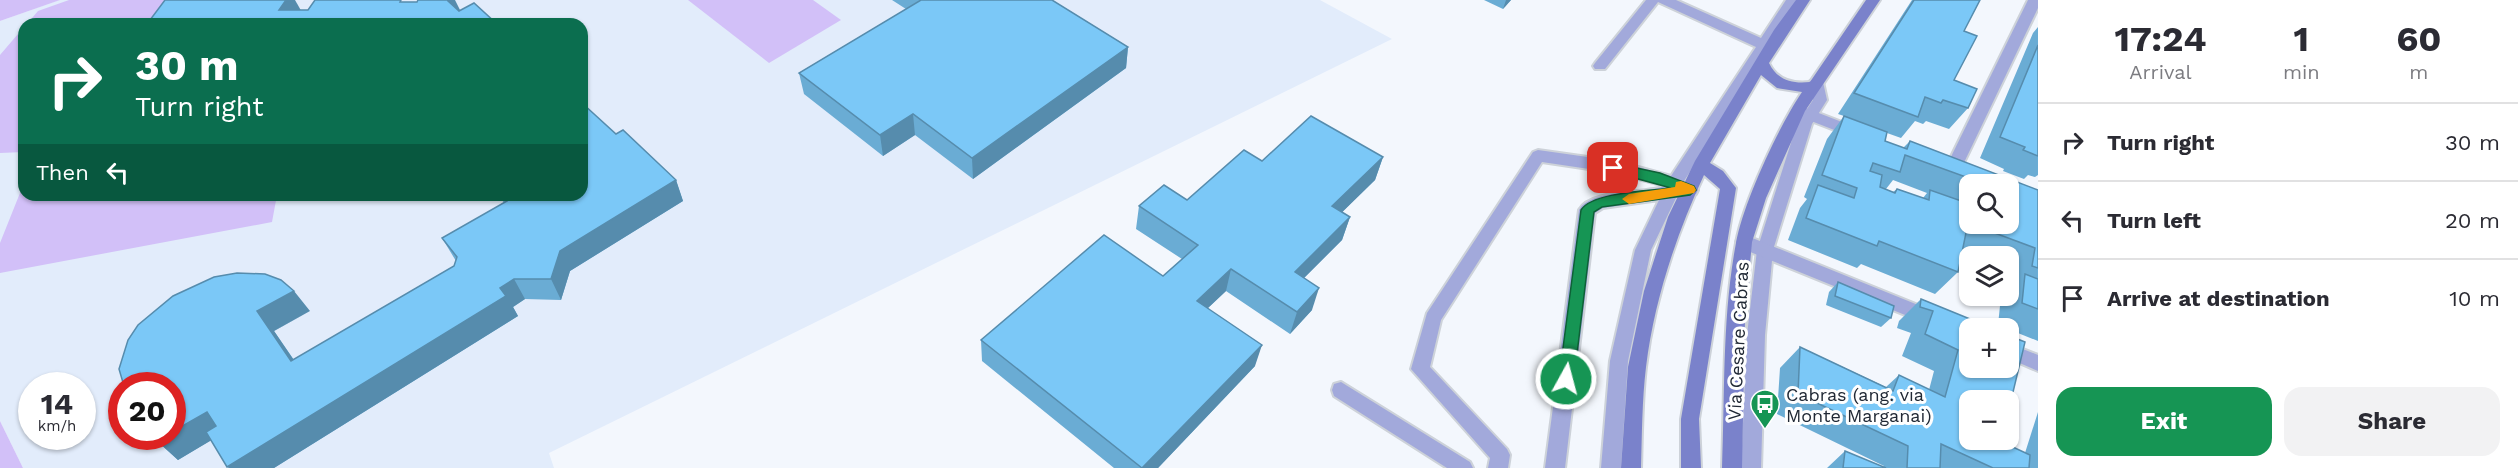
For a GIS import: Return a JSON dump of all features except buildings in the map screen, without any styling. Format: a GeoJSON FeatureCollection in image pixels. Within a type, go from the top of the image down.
{"type":"FeatureCollection","features":[{"type":"Feature","properties":{"kind":"main road"},"geometry":{"type":"LineString","coordinates":[[1631,468],[1637,367],[1646,324],[1676,217],[1679,188],[1701,165],[1765,52],[1803,0]]}},
{"type":"Feature","properties":{"kind":"main road"},"geometry":{"type":"LineString","coordinates":[[1765,52],[1766,73],[1776,81],[1792,89],[1815,84],[1873,0]]}},
{"type":"Feature","properties":{"kind":"main road","name":"Via Cesare Cabras"},"geometry":{"type":"LineString","coordinates":[[1732,468],[1736,319],[1744,242],[1758,198],[1804,113]]}},
{"type":"Feature","properties":{"kind":"main road","name":"Via Cesare Cabras"},"geometry":{"type":"LineString","coordinates":[[1691,468],[1690,419],[1728,188],[1717,175],[1701,165]]}},
{"type":"Feature","properties":{"kind":"street"},"geometry":{"type":"LineString","coordinates":[[1600,66],[1653,0]]}},
{"type":"Feature","properties":{"kind":"street"},"geometry":{"type":"LineString","coordinates":[[1664,0],[1765,52]]}},
{"type":"Feature","properties":{"kind":"street"},"geometry":{"type":"LineString","coordinates":[[1611,468],[1619,361],[1643,250],[1679,188],[1765,52],[1793,0]]}},
{"type":"Feature","properties":{"kind":"street"},"geometry":{"type":"LineString","coordinates":[[1960,174],[1947,169],[2035,0]]}},
{"type":"Feature","properties":{"kind":"street"},"geometry":{"type":"LineString","coordinates":[[1804,113],[1820,100],[1815,84]]}},
{"type":"Feature","properties":{"kind":"street"},"geometry":{"type":"LineString","coordinates":[[1804,113],[1865,137]]}},
{"type":"Feature","properties":{"kind":"street"},"geometry":{"type":"LineString","coordinates":[[1751,468],[1756,335],[1765,249],[1806,124],[1804,113]]}},
{"type":"Feature","properties":{"kind":"street"},"geometry":{"type":"LineString","coordinates":[[1498,468],[1500,455],[1420,369],[1434,318],[1538,156],[1598,164],[1679,188]]}},
{"type":"Feature","properties":{"kind":"street"},"geometry":{"type":"LineString","coordinates":[[1555,468],[1587,210],[1599,203],[1679,188]]}},
{"type":"Feature","properties":{"kind":"street"},"geometry":{"type":"LineString","coordinates":[[1744,242],[1959,329]]}},
{"type":"Feature","properties":{"kind":"street"},"geometry":{"type":"LineString","coordinates":[[2019,355],[2038,363]]}},
{"type":"Feature","properties":{"kind":"street"},"geometry":{"type":"LineString","coordinates":[[1341,390],[1463,468]]}},
{"type":"Feature","properties":{"kind":"shaded area"},"geometry":{"type":"Polygon","coordinates":[[[0,0],[60,0],[0,21],[0,0]]]}},
{"type":"Feature","properties":{"kind":"shaded area"},"geometry":{"type":"Polygon","coordinates":[[[59,0],[1320,0],[1392,39],[549,453],[554,468],[23,468],[0,421],[0,21],[59,0]]]}},
{"type":"Feature","properties":{"kind":"shaded area"},"geometry":{"type":"Polygon","coordinates":[[[69,0],[165,0],[152,18],[32,18],[38,11],[69,0]]]}},
{"type":"Feature","properties":{"kind":"shaded area"},"geometry":{"type":"Polygon","coordinates":[[[688,0],[813,0],[841,20],[769,63],[688,0]]]}},
{"type":"Feature","properties":{"kind":"shaded area"},"geometry":{"type":"Polygon","coordinates":[[[18,34],[18,152],[0,153],[0,55],[18,34]]]}},
{"type":"Feature","properties":{"kind":"shaded area"},"geometry":{"type":"Polygon","coordinates":[[[18,198],[18,201],[276,201],[272,222],[0,273],[0,243],[18,198]]]}},
{"type":"Feature","properties":{"kind":"shaded area"},"geometry":{"type":"Polygon","coordinates":[[[0,421],[23,468],[0,468],[0,421]]]}},
{"type":"Feature","properties":{"kind":"slow traffic"},"geometry":{"type":"LineString","coordinates":[[1629,199],[1690,190],[1681,185]]}},
{"type":"Feature","properties":{"kind":"place","name":"Cabras (ang. via Monte Marganai)"},"geometry":{"type":"Point","coordinates":[1765,430]}},
{"type":"Feature","properties":{"kind":"route"},"geometry":{"type":"LineString","coordinates":[[1566,379],[1587,210],[1599,203],[1690,190],[1660,178],[1613,168]]}}]}
